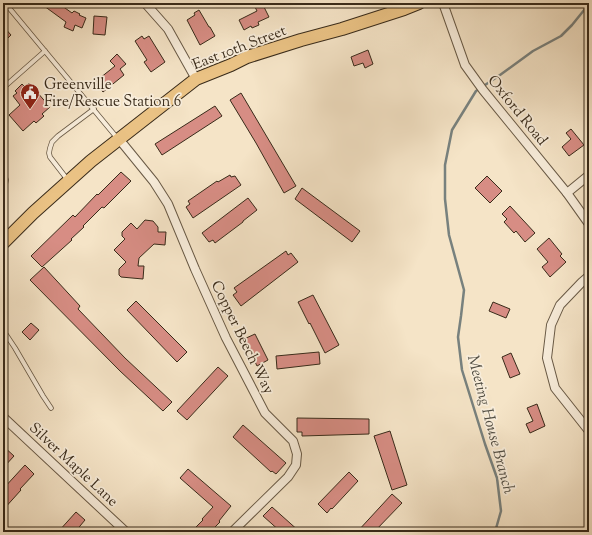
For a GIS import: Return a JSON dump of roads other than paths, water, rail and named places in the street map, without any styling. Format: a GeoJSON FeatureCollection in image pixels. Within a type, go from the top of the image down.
{"type":"FeatureCollection","features":[{"type":"Feature","properties":{"kind":"main road","name":"East 10th Street"},"geometry":{"type":"LineString","coordinates":[[3,243],[33,213],[91,161],[196,79],[247,57],[342,29],[419,3]]}},
{"type":"Feature","properties":{"kind":"street"},"geometry":{"type":"LineString","coordinates":[[145,3],[168,29],[196,79]]}},
{"type":"Feature","properties":{"kind":"street","name":"Oxford Road"},"geometry":{"type":"LineString","coordinates":[[443,3],[464,65],[567,193],[589,224]]}},
{"type":"Feature","properties":{"kind":"street","name":"Copper Beech Way"},"geometry":{"type":"LineString","coordinates":[[119,139],[154,182],[168,204],[223,332],[264,413],[293,441],[297,454],[296,465],[288,476],[232,532]]}},
{"type":"Feature","properties":{"kind":"street"},"geometry":{"type":"LineString","coordinates":[[567,193],[589,176]]}},
{"type":"Feature","properties":{"kind":"street"},"geometry":{"type":"LineString","coordinates":[[589,276],[560,305],[551,324],[546,358],[555,388],[589,431]]}},
{"type":"Feature","properties":{"kind":"street","name":"Silver Maple Lane"},"geometry":{"type":"LineString","coordinates":[[3,417],[126,532]]}},
{"type":"Feature","properties":{"kind":"lane"},"geometry":{"type":"LineString","coordinates":[[5,3],[119,139]]}},
{"type":"Feature","properties":{"kind":"lane"},"geometry":{"type":"LineString","coordinates":[[3,88],[45,51]]}},
{"type":"Feature","properties":{"kind":"lane"},"geometry":{"type":"LineString","coordinates":[[69,181],[50,157],[49,153],[52,142],[94,109]]}},
{"type":"Feature","properties":{"kind":"lane"},"geometry":{"type":"LineString","coordinates":[[3,170],[6,180],[3,196]]}},
{"type":"Feature","properties":{"kind":"lane"},"geometry":{"type":"LineString","coordinates":[[3,330],[51,408]]}},
{"type":"Feature","properties":{"kind":"waterway","name":"Meeting House Branch"},"geometry":{"type":"LineString","coordinates":[[495,532],[501,511],[497,478],[462,370],[458,337],[464,290],[449,235],[445,199],[445,165],[452,130],[476,91],[533,51],[561,36],[589,4]]}},
{"type":"Feature","properties":{"kind":"place","name":"Greenville Fire/Rescue Station 6"},"geometry":{"type":"Point","coordinates":[30,110]}}]}
